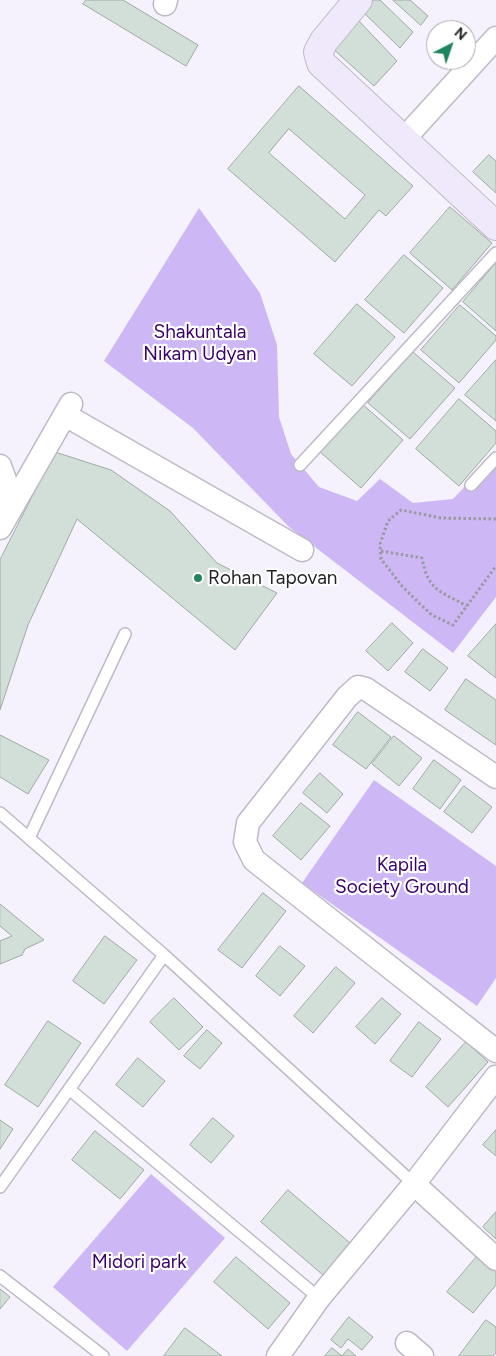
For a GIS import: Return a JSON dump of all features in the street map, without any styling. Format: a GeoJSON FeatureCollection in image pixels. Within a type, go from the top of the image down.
{"type":"FeatureCollection","features":[{"type":"Feature","properties":{"kind":"street"},"geometry":{"type":"LineString","coordinates":[[358,0],[324,41],[318,52],[321,63],[496,226]]}},
{"type":"Feature","properties":{"kind":"street"},"geometry":{"type":"LineString","coordinates":[[403,140],[496,38]]}},
{"type":"Feature","properties":{"kind":"street"},"geometry":{"type":"LineString","coordinates":[[3,522],[68,409],[302,550]]}},
{"type":"Feature","properties":{"kind":"street"},"geometry":{"type":"LineString","coordinates":[[0,466],[5,480],[3,522]]}},
{"type":"Feature","properties":{"kind":"street"},"geometry":{"type":"LineString","coordinates":[[496,777],[366,689],[358,687],[346,696],[248,823],[245,842],[254,860],[496,1051]]}},
{"type":"Feature","properties":{"kind":"street"},"geometry":{"type":"LineString","coordinates":[[278,1356],[320,1298],[414,1184],[496,1077]]}},
{"type":"Feature","properties":{"kind":"street"},"geometry":{"type":"LineString","coordinates":[[414,1184],[496,1259]]}},
{"type":"Feature","properties":{"kind":"lane"},"geometry":{"type":"LineString","coordinates":[[300,465],[496,253]]}},
{"type":"Feature","properties":{"kind":"lane"},"geometry":{"type":"LineString","coordinates":[[471,485],[496,458]]}},
{"type":"Feature","properties":{"kind":"lane"},"geometry":{"type":"LineString","coordinates":[[29,838],[125,634]]}},
{"type":"Feature","properties":{"kind":"lane"},"geometry":{"type":"LineString","coordinates":[[0,813],[164,954],[414,1184]]}},
{"type":"Feature","properties":{"kind":"lane"},"geometry":{"type":"LineString","coordinates":[[0,1187],[164,954]]}},
{"type":"Feature","properties":{"kind":"lane"},"geometry":{"type":"LineString","coordinates":[[69,1089],[320,1298]]}},
{"type":"Feature","properties":{"kind":"lane"},"geometry":{"type":"LineString","coordinates":[[0,1276],[103,1356]]}},
{"type":"Feature","properties":{"kind":"path"},"geometry":{"type":"LineString","coordinates":[[496,519],[441,518],[401,510],[388,521],[380,544],[381,559],[402,586],[432,615],[453,625],[496,566]]}},
{"type":"Feature","properties":{"kind":"path"},"geometry":{"type":"LineString","coordinates":[[381,551],[422,558],[426,577],[432,585],[467,606]]}},
{"type":"Feature","properties":{"kind":"green space","name":"Shakuntala Nikam Udyan"},"geometry":{"type":"Polygon","coordinates":[[[199,208],[260,293],[277,345],[279,417],[291,454],[319,487],[357,501],[380,479],[413,503],[453,499],[496,456],[496,597],[453,653],[289,527],[193,428],[104,361],[199,208]]]}},
{"type":"Feature","properties":{"kind":"green space","name":"Kapila Society Ground"},"geometry":{"type":"Polygon","coordinates":[[[374,780],[496,866],[496,978],[477,1006],[302,883],[374,780]]]}},
{"type":"Feature","properties":{"kind":"green space","name":"Midori park"},"geometry":{"type":"Polygon","coordinates":[[[151,1174],[225,1238],[127,1351],[53,1287],[151,1174]]]}},
{"type":"Feature","properties":{"kind":"building"},"geometry":{"type":"Polygon","coordinates":[[[86,0],[123,0],[198,45],[186,66],[83,4],[86,0]]]}},
{"type":"Feature","properties":{"kind":"building"},"geometry":{"type":"Polygon","coordinates":[[[368,0],[380,0],[413,32],[400,48],[360,9],[368,0]]]}},
{"type":"Feature","properties":{"kind":"building"},"geometry":{"type":"Polygon","coordinates":[[[393,0],[410,0],[428,16],[421,25],[393,0]]]}},
{"type":"Feature","properties":{"kind":"building"},"geometry":{"type":"Polygon","coordinates":[[[357,19],[397,61],[374,86],[331,47],[357,19]]]}},
{"type":"Feature","properties":{"kind":"building"},"geometry":{"type":"Polygon","coordinates":[[[299,86],[413,186],[386,216],[379,210],[335,262],[228,169],[299,86]],[[289,129],[269,153],[345,219],[365,195],[289,129]]]}},
{"type":"Feature","properties":{"kind":"building"},"geometry":{"type":"Polygon","coordinates":[[[489,155],[496,161],[496,193],[473,172],[489,155]]]}},
{"type":"Feature","properties":{"kind":"building"},"geometry":{"type":"Polygon","coordinates":[[[450,207],[492,243],[452,290],[410,253],[450,207]]]}},
{"type":"Feature","properties":{"kind":"building"},"geometry":{"type":"Polygon","coordinates":[[[404,255],[443,288],[404,333],[365,300],[404,255]]]}},
{"type":"Feature","properties":{"kind":"building"},"geometry":{"type":"Polygon","coordinates":[[[496,263],[496,331],[463,302],[496,263]]]}},
{"type":"Feature","properties":{"kind":"building"},"geometry":{"type":"Polygon","coordinates":[[[357,304],[395,337],[352,386],[314,354],[357,304]]]}},
{"type":"Feature","properties":{"kind":"building"},"geometry":{"type":"Polygon","coordinates":[[[460,305],[496,336],[496,340],[459,383],[421,350],[460,305]]]}},
{"type":"Feature","properties":{"kind":"building"},"geometry":{"type":"Polygon","coordinates":[[[413,352],[455,388],[410,439],[368,403],[413,352]]]}},
{"type":"Feature","properties":{"kind":"building"},"geometry":{"type":"Polygon","coordinates":[[[496,360],[496,421],[465,395],[496,360]]]}},
{"type":"Feature","properties":{"kind":"building"},"geometry":{"type":"Polygon","coordinates":[[[459,399],[496,431],[496,443],[459,486],[416,449],[459,399]]]}},
{"type":"Feature","properties":{"kind":"building"},"geometry":{"type":"Polygon","coordinates":[[[361,403],[403,440],[361,488],[319,451],[361,403]]]}},
{"type":"Feature","properties":{"kind":"building","name":"Rohan Tapovan"},"geometry":{"type":"Polygon","coordinates":[[[55,452],[111,470],[170,511],[217,563],[277,593],[235,650],[77,519],[28,625],[0,710],[0,560],[55,452]]]}},
{"type":"Feature","properties":{"kind":"building"},"geometry":{"type":"Polygon","coordinates":[[[392,623],[413,643],[388,671],[366,651],[392,623]]]}},
{"type":"Feature","properties":{"kind":"building"},"geometry":{"type":"Polygon","coordinates":[[[496,624],[496,678],[468,656],[496,624]]]}},
{"type":"Feature","properties":{"kind":"building"},"geometry":{"type":"Polygon","coordinates":[[[423,649],[448,668],[430,691],[405,672],[423,649]]]}},
{"type":"Feature","properties":{"kind":"building"},"geometry":{"type":"Polygon","coordinates":[[[466,679],[496,700],[496,745],[445,710],[466,679]]]}},
{"type":"Feature","properties":{"kind":"building"},"geometry":{"type":"Polygon","coordinates":[[[358,712],[391,737],[366,769],[333,745],[358,712]]]}},
{"type":"Feature","properties":{"kind":"building"},"geometry":{"type":"Polygon","coordinates":[[[0,735],[49,760],[28,794],[0,777],[0,735]]]}},
{"type":"Feature","properties":{"kind":"building"},"geometry":{"type":"Polygon","coordinates":[[[394,736],[422,758],[399,786],[372,764],[394,736]]]}},
{"type":"Feature","properties":{"kind":"building"},"geometry":{"type":"Polygon","coordinates":[[[434,760],[461,780],[440,809],[413,789],[434,760]]]}},
{"type":"Feature","properties":{"kind":"building"},"geometry":{"type":"Polygon","coordinates":[[[320,773],[343,794],[327,813],[303,793],[320,773]]]}},
{"type":"Feature","properties":{"kind":"building"},"geometry":{"type":"Polygon","coordinates":[[[464,786],[492,807],[472,833],[444,812],[464,786]]]}},
{"type":"Feature","properties":{"kind":"building"},"geometry":{"type":"Polygon","coordinates":[[[301,803],[330,826],[301,860],[273,836],[301,803]]]}},
{"type":"Feature","properties":{"kind":"building"},"geometry":{"type":"Polygon","coordinates":[[[263,893],[286,911],[242,968],[218,950],[263,893]]]}},
{"type":"Feature","properties":{"kind":"building"},"geometry":{"type":"Polygon","coordinates":[[[0,904],[44,940],[25,949],[22,955],[0,964],[0,941],[12,936],[0,926],[0,904]]]}},
{"type":"Feature","properties":{"kind":"building"},"geometry":{"type":"Polygon","coordinates":[[[105,936],[137,960],[104,1004],[73,981],[105,936]]]}},
{"type":"Feature","properties":{"kind":"building"},"geometry":{"type":"Polygon","coordinates":[[[280,946],[305,966],[280,996],[256,976],[280,946]]]}},
{"type":"Feature","properties":{"kind":"building"},"geometry":{"type":"Polygon","coordinates":[[[336,967],[355,983],[313,1033],[294,1016],[336,967]]]}},
{"type":"Feature","properties":{"kind":"building"},"geometry":{"type":"Polygon","coordinates":[[[174,998],[203,1027],[179,1050],[150,1022],[174,998]]]}},
{"type":"Feature","properties":{"kind":"building"},"geometry":{"type":"Polygon","coordinates":[[[382,998],[401,1014],[375,1044],[356,1027],[382,998]]]}},
{"type":"Feature","properties":{"kind":"building"},"geometry":{"type":"Polygon","coordinates":[[[48,1021],[81,1043],[38,1107],[5,1085],[48,1021]]]}},
{"type":"Feature","properties":{"kind":"building"},"geometry":{"type":"Polygon","coordinates":[[[419,1022],[441,1039],[412,1077],[390,1061],[419,1022]]]}},
{"type":"Feature","properties":{"kind":"building"},"geometry":{"type":"Polygon","coordinates":[[[207,1030],[222,1043],[200,1069],[184,1056],[207,1030]]]}},
{"type":"Feature","properties":{"kind":"building"},"geometry":{"type":"Polygon","coordinates":[[[466,1042],[488,1062],[448,1107],[426,1087],[466,1042]]]}},
{"type":"Feature","properties":{"kind":"building"},"geometry":{"type":"Polygon","coordinates":[[[138,1058],[165,1081],[143,1107],[116,1085],[138,1058]]]}},
{"type":"Feature","properties":{"kind":"building"},"geometry":{"type":"Polygon","coordinates":[[[213,1118],[234,1136],[211,1163],[190,1145],[213,1118]]]}},
{"type":"Feature","properties":{"kind":"building"},"geometry":{"type":"Polygon","coordinates":[[[0,1120],[13,1129],[0,1149],[0,1120]]]}},
{"type":"Feature","properties":{"kind":"building"},"geometry":{"type":"Polygon","coordinates":[[[496,1130],[496,1156],[483,1145],[496,1130]]]}},
{"type":"Feature","properties":{"kind":"building"},"geometry":{"type":"Polygon","coordinates":[[[95,1131],[144,1170],[120,1199],[72,1160],[95,1131]]]}},
{"type":"Feature","properties":{"kind":"building"},"geometry":{"type":"Polygon","coordinates":[[[288,1190],[350,1243],[323,1275],[261,1222],[288,1190]]]}},
{"type":"Feature","properties":{"kind":"building"},"geometry":{"type":"Polygon","coordinates":[[[496,1212],[496,1239],[483,1227],[496,1212]]]}},
{"type":"Feature","properties":{"kind":"building"},"geometry":{"type":"Polygon","coordinates":[[[479,1254],[496,1268],[496,1285],[473,1313],[447,1292],[479,1254]]]}},
{"type":"Feature","properties":{"kind":"building"},"geometry":{"type":"Polygon","coordinates":[[[236,1257],[290,1303],[268,1329],[214,1282],[236,1257]]]}},
{"type":"Feature","properties":{"kind":"building"},"geometry":{"type":"Polygon","coordinates":[[[0,1289],[10,1297],[0,1309],[0,1289]]]}},
{"type":"Feature","properties":{"kind":"building"},"geometry":{"type":"Polygon","coordinates":[[[349,1317],[373,1337],[362,1350],[348,1339],[341,1348],[331,1340],[349,1317]]]}},
{"type":"Feature","properties":{"kind":"building"},"geometry":{"type":"Polygon","coordinates":[[[486,1320],[496,1327],[496,1353],[493,1356],[459,1356],[486,1320]]]}},
{"type":"Feature","properties":{"kind":"building"},"geometry":{"type":"Polygon","coordinates":[[[185,1328],[222,1356],[164,1356],[185,1328]]]}},
{"type":"Feature","properties":{"kind":"building"},"geometry":{"type":"Polygon","coordinates":[[[332,1348],[342,1356],[325,1356],[332,1348]]]}},
{"type":"Feature","properties":{"kind":"building"},"geometry":{"type":"Polygon","coordinates":[[[348,1349],[356,1356],[342,1356],[348,1349]]]}},
{"type":"Feature","properties":{"kind":"place","name":"Rohan Tapovan"},"geometry":{"type":"Point","coordinates":[198,578]}}]}
